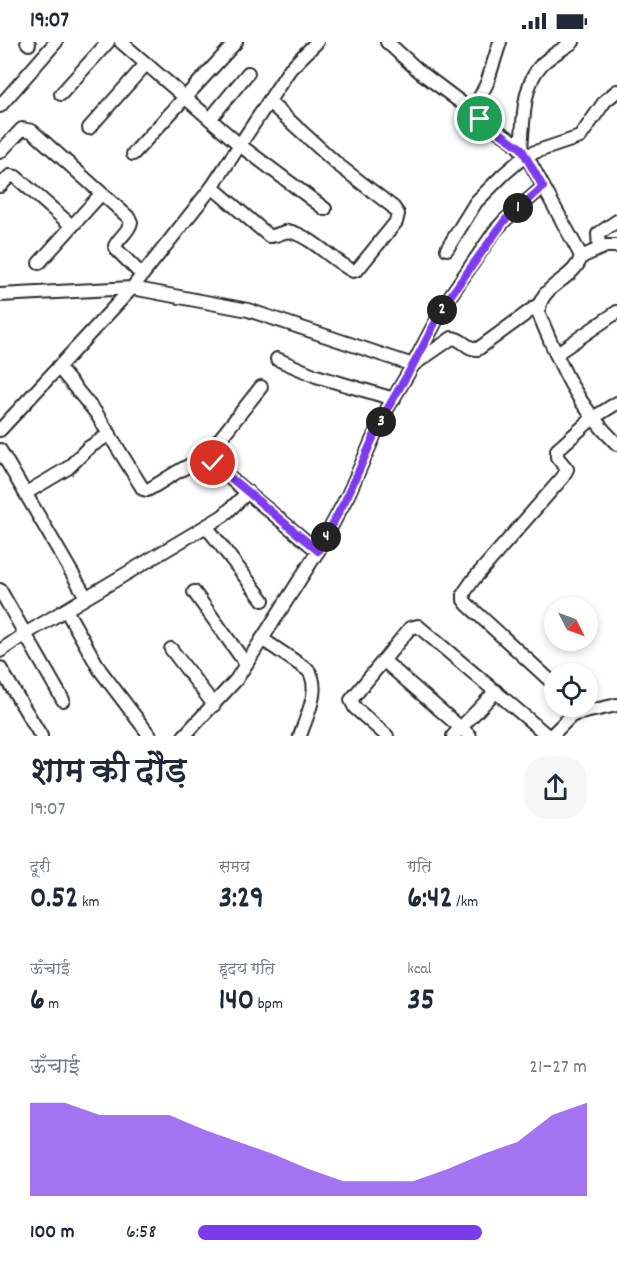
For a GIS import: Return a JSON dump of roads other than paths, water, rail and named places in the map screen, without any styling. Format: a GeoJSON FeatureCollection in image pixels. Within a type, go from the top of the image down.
{"type":"FeatureCollection","features":[{"type":"Feature","properties":{"kind":"street"},"geometry":{"type":"LineString","coordinates":[[0,106],[56,42]]}},
{"type":"Feature","properties":{"kind":"street"},"geometry":{"type":"LineString","coordinates":[[61,94],[108,42]]}},
{"type":"Feature","properties":{"kind":"street"},"geometry":{"type":"LineString","coordinates":[[133,154],[236,42]]}},
{"type":"Feature","properties":{"kind":"street"},"geometry":{"type":"LineString","coordinates":[[0,430],[132,288],[213,187],[290,69],[317,42]]}},
{"type":"Feature","properties":{"kind":"street"},"geometry":{"type":"LineString","coordinates":[[387,42],[419,71],[524,152],[581,257]]}},
{"type":"Feature","properties":{"kind":"street"},"geometry":{"type":"LineString","coordinates":[[475,113],[474,109],[487,83],[500,42]]}},
{"type":"Feature","properties":{"kind":"street"},"geometry":{"type":"LineString","coordinates":[[524,152],[525,101],[532,78],[543,63],[573,42]]}},
{"type":"Feature","properties":{"kind":"street"},"geometry":{"type":"LineString","coordinates":[[126,44],[241,146],[325,210]]}},
{"type":"Feature","properties":{"kind":"street"},"geometry":{"type":"LineString","coordinates":[[89,128],[146,64]]}},
{"type":"Feature","properties":{"kind":"street"},"geometry":{"type":"LineString","coordinates":[[210,119],[248,73]]}},
{"type":"Feature","properties":{"kind":"street"},"geometry":{"type":"LineString","coordinates":[[447,249],[476,202],[524,152],[580,137],[605,100],[617,91]]}},
{"type":"Feature","properties":{"kind":"street"},"geometry":{"type":"LineString","coordinates":[[213,187],[269,236],[290,231],[353,272],[358,269],[396,222],[398,214],[393,207],[337,164],[269,102]]}},
{"type":"Feature","properties":{"kind":"street"},"geometry":{"type":"LineString","coordinates":[[0,152],[19,132],[28,129],[130,220],[130,226],[116,246],[142,275]]}},
{"type":"Feature","properties":{"kind":"street"},"geometry":{"type":"LineString","coordinates":[[0,186],[9,176],[16,177],[72,226]]}},
{"type":"Feature","properties":{"kind":"street"},"geometry":{"type":"LineString","coordinates":[[184,736],[214,705],[246,664],[318,551],[348,495],[382,418],[446,302],[495,231],[543,187]]}},
{"type":"Feature","properties":{"kind":"street"},"geometry":{"type":"LineString","coordinates":[[39,263],[101,194]]}},
{"type":"Feature","properties":{"kind":"street"},"geometry":{"type":"LineString","coordinates":[[599,248],[598,234],[617,221]]}},
{"type":"Feature","properties":{"kind":"street"},"geometry":{"type":"LineString","coordinates":[[413,365],[452,338],[456,338],[473,350],[478,349],[538,305],[542,297],[577,264],[581,257],[599,248],[617,246]]}},
{"type":"Feature","properties":{"kind":"street"},"geometry":{"type":"LineString","coordinates":[[0,295],[132,288],[248,310],[413,365]]}},
{"type":"Feature","properties":{"kind":"street"},"geometry":{"type":"LineString","coordinates":[[538,305],[539,314],[569,384],[593,418],[617,444]]}},
{"type":"Feature","properties":{"kind":"street"},"geometry":{"type":"LineString","coordinates":[[556,354],[617,312]]}},
{"type":"Feature","properties":{"kind":"street"},"geometry":{"type":"LineString","coordinates":[[277,359],[310,374],[394,399]]}},
{"type":"Feature","properties":{"kind":"street"},"geometry":{"type":"LineString","coordinates":[[58,367],[87,401],[110,434],[139,484],[147,490],[204,459],[261,387]]}},
{"type":"Feature","properties":{"kind":"street"},"geometry":{"type":"LineString","coordinates":[[544,675],[467,604],[464,600],[464,593],[563,477],[567,470],[557,457],[557,450],[593,418],[617,404]]}},
{"type":"Feature","properties":{"kind":"street"},"geometry":{"type":"LineString","coordinates":[[26,494],[68,468],[88,448],[110,434]]}},
{"type":"Feature","properties":{"kind":"street"},"geometry":{"type":"LineString","coordinates":[[0,450],[86,597]]}},
{"type":"Feature","properties":{"kind":"street"},"geometry":{"type":"LineString","coordinates":[[204,459],[213,463],[318,551]]}},
{"type":"Feature","properties":{"kind":"street"},"geometry":{"type":"LineString","coordinates":[[0,651],[231,510],[248,492]]}},
{"type":"Feature","properties":{"kind":"street"},"geometry":{"type":"LineString","coordinates":[[206,526],[263,600]]}},
{"type":"Feature","properties":{"kind":"street"},"geometry":{"type":"LineString","coordinates":[[0,590],[63,699]]}},
{"type":"Feature","properties":{"kind":"street"},"geometry":{"type":"LineString","coordinates":[[194,592],[246,664]]}},
{"type":"Feature","properties":{"kind":"street"},"geometry":{"type":"LineString","coordinates":[[66,610],[100,670],[150,736]]}},
{"type":"Feature","properties":{"kind":"street"},"geometry":{"type":"LineString","coordinates":[[387,736],[355,708],[351,700],[410,628],[418,626],[549,736],[570,717]]}},
{"type":"Feature","properties":{"kind":"street"},"geometry":{"type":"LineString","coordinates":[[262,639],[308,670],[313,676],[314,691],[300,736]]}},
{"type":"Feature","properties":{"kind":"street"},"geometry":{"type":"LineString","coordinates":[[171,649],[214,705]]}},
{"type":"Feature","properties":{"kind":"street"},"geometry":{"type":"LineString","coordinates":[[384,661],[462,733],[496,691]]}},
{"type":"Feature","properties":{"kind":"street"},"geometry":{"type":"LineString","coordinates":[[0,668],[41,736]]}},
{"type":"Feature","properties":{"kind":"street"},"geometry":{"type":"LineString","coordinates":[[598,707],[617,705]]}}]}
